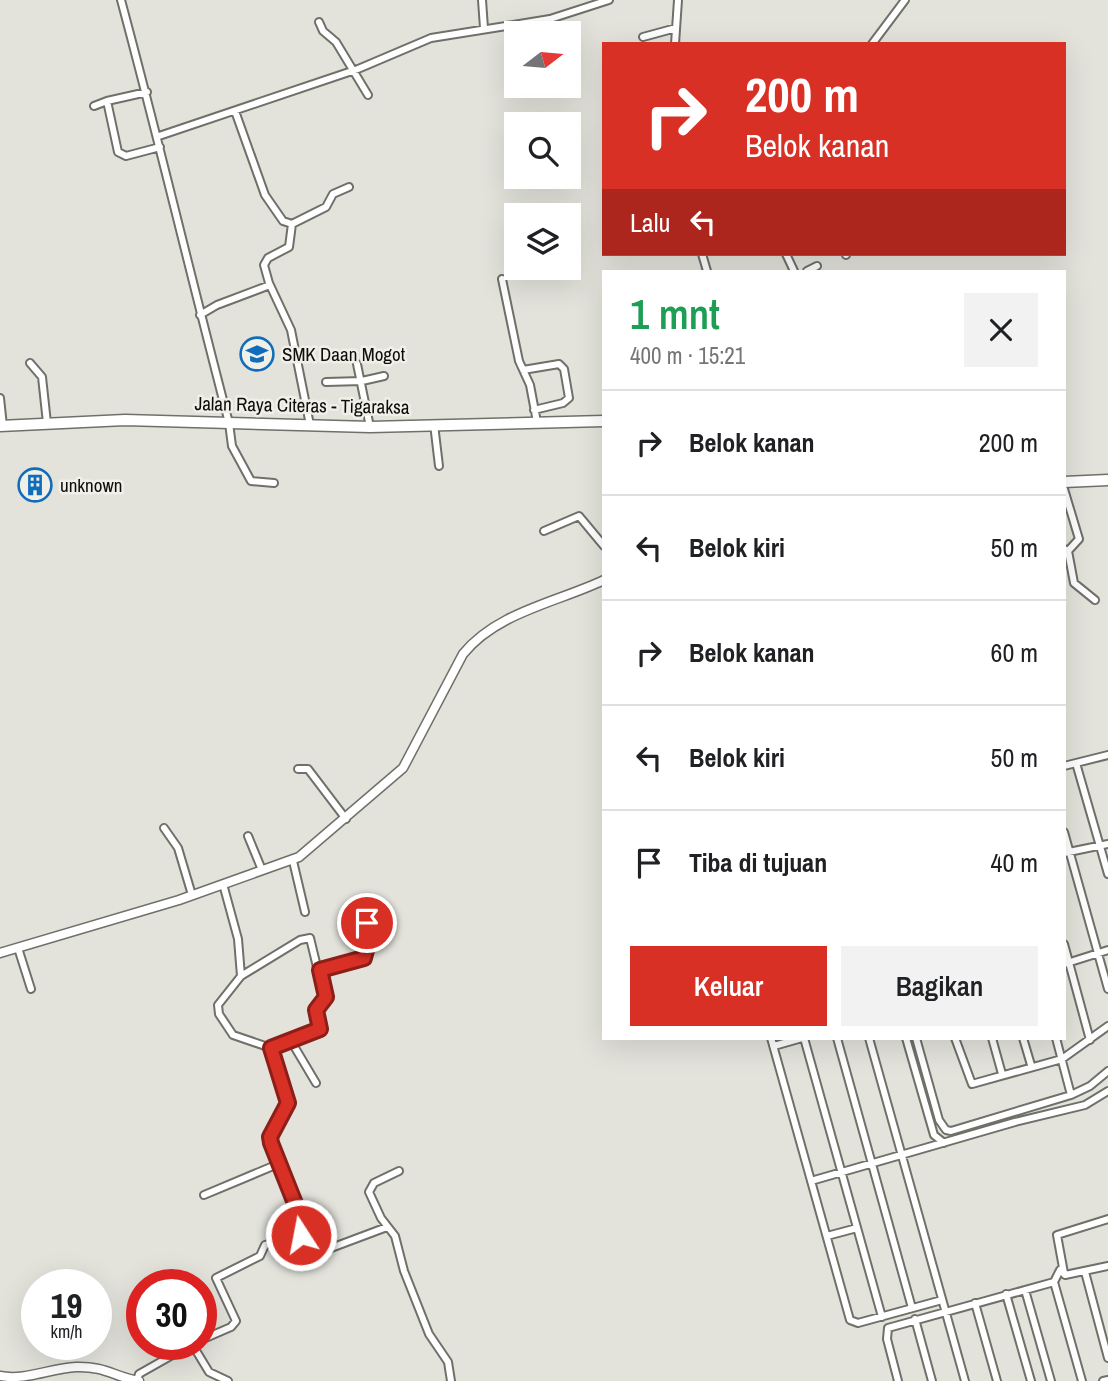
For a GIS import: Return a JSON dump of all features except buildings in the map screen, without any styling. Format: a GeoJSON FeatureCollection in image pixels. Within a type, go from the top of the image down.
{"type":"FeatureCollection","features":[{"type":"Feature","properties":{"kind":"main road","name":"Jalan Raya Citeras - Tigaraksa"},"geometry":{"type":"LineString","coordinates":[[1,426],[125,420],[370,427],[602,421]]}},
{"type":"Feature","properties":{"kind":"main road"},"geometry":{"type":"LineString","coordinates":[[1066,482],[1108,480]]}},
{"type":"Feature","properties":{"kind":"street"},"geometry":{"type":"LineString","coordinates":[[121,0],[159,136],[200,315],[229,423],[231,442],[249,478],[274,483]]}},
{"type":"Feature","properties":{"kind":"street"},"geometry":{"type":"LineString","coordinates":[[482,0],[484,28]]}},
{"type":"Feature","properties":{"kind":"street"},"geometry":{"type":"LineString","coordinates":[[159,136],[254,106],[265,98],[295,91],[352,71],[431,38],[560,17],[608,0]]}},
{"type":"Feature","properties":{"kind":"street"},"geometry":{"type":"LineString","coordinates":[[675,42],[678,0]]}},
{"type":"Feature","properties":{"kind":"street"},"geometry":{"type":"LineString","coordinates":[[874,42],[905,0]]}},
{"type":"Feature","properties":{"kind":"street"},"geometry":{"type":"LineString","coordinates":[[319,22],[323,31],[336,42],[368,95]]}},
{"type":"Feature","properties":{"kind":"street"},"geometry":{"type":"LineString","coordinates":[[643,37],[676,28]]}},
{"type":"Feature","properties":{"kind":"street"},"geometry":{"type":"LineString","coordinates":[[93,106],[146,92]]}},
{"type":"Feature","properties":{"kind":"street"},"geometry":{"type":"LineString","coordinates":[[107,101],[121,155],[131,156],[160,147]]}},
{"type":"Feature","properties":{"kind":"street"},"geometry":{"type":"LineString","coordinates":[[235,111],[265,195],[283,221],[292,224],[326,206],[333,194],[349,187]]}},
{"type":"Feature","properties":{"kind":"street"},"geometry":{"type":"LineString","coordinates":[[292,224],[289,247],[265,260],[270,285],[291,330],[310,425]]}},
{"type":"Feature","properties":{"kind":"street"},"geometry":{"type":"LineString","coordinates":[[809,270],[817,266]]}},
{"type":"Feature","properties":{"kind":"street"},"geometry":{"type":"LineString","coordinates":[[502,279],[537,422]]}},
{"type":"Feature","properties":{"kind":"street"},"geometry":{"type":"LineString","coordinates":[[200,315],[217,305],[270,285]]}},
{"type":"Feature","properties":{"kind":"street"},"geometry":{"type":"LineString","coordinates":[[30,363],[42,377],[47,423]]}},
{"type":"Feature","properties":{"kind":"street"},"geometry":{"type":"LineString","coordinates":[[357,364],[370,427]]}},
{"type":"Feature","properties":{"kind":"street"},"geometry":{"type":"LineString","coordinates":[[523,370],[559,364],[564,369],[569,398],[563,403],[534,410]]}},
{"type":"Feature","properties":{"kind":"street"},"geometry":{"type":"LineString","coordinates":[[326,382],[362,381],[384,376]]}},
{"type":"Feature","properties":{"kind":"street"},"geometry":{"type":"LineString","coordinates":[[0,398],[1,426]]}},
{"type":"Feature","properties":{"kind":"street"},"geometry":{"type":"LineString","coordinates":[[434,424],[439,466]]}},
{"type":"Feature","properties":{"kind":"street"},"geometry":{"type":"LineString","coordinates":[[1066,495],[1078,532],[1077,543],[1066,550],[1074,583],[1095,600]]}},
{"type":"Feature","properties":{"kind":"street"},"geometry":{"type":"LineString","coordinates":[[544,531],[579,516],[602,544]]}},
{"type":"Feature","properties":{"kind":"street"},"geometry":{"type":"LineString","coordinates":[[0,953],[192,895],[293,861],[346,819],[403,768],[469,646],[487,632],[544,602],[602,580]]}},
{"type":"Feature","properties":{"kind":"street"},"geometry":{"type":"LineString","coordinates":[[1066,766],[1108,755]]}},
{"type":"Feature","properties":{"kind":"street"},"geometry":{"type":"LineString","coordinates":[[1076,763],[1108,874]]}},
{"type":"Feature","properties":{"kind":"street"},"geometry":{"type":"LineString","coordinates":[[298,769],[307,769],[346,819]]}},
{"type":"Feature","properties":{"kind":"street"},"geometry":{"type":"LineString","coordinates":[[164,828],[178,848],[192,895]]}},
{"type":"Feature","properties":{"kind":"street"},"geometry":{"type":"LineString","coordinates":[[247,836],[262,870]]}},
{"type":"Feature","properties":{"kind":"street"},"geometry":{"type":"LineString","coordinates":[[1108,844],[1067,852],[1108,989]]}},
{"type":"Feature","properties":{"kind":"street"},"geometry":{"type":"LineString","coordinates":[[293,861],[305,912]]}},
{"type":"Feature","properties":{"kind":"street"},"geometry":{"type":"LineString","coordinates":[[223,884],[238,939],[241,976]]}},
{"type":"Feature","properties":{"kind":"street"},"geometry":{"type":"LineString","coordinates":[[320,970],[364,958],[366,950],[362,931],[369,922]]}},
{"type":"Feature","properties":{"kind":"street"},"geometry":{"type":"LineString","coordinates":[[308,937],[313,940],[326,997],[316,1010],[320,1029],[271,1048],[233,1035],[219,1014],[220,999],[241,976],[308,937]]}},
{"type":"Feature","properties":{"kind":"street"},"geometry":{"type":"LineString","coordinates":[[19,948],[31,989]]}},
{"type":"Feature","properties":{"kind":"street"},"geometry":{"type":"LineString","coordinates":[[1090,1040],[1066,963],[1108,950]]}},
{"type":"Feature","properties":{"kind":"street"},"geometry":{"type":"LineString","coordinates":[[956,1040],[970,1084],[1031,1065],[1062,1059],[1108,1026]]}},
{"type":"Feature","properties":{"kind":"street"},"geometry":{"type":"LineString","coordinates":[[772,1040],[849,1320],[858,1323],[942,1300]]}},
{"type":"Feature","properties":{"kind":"street"},"geometry":{"type":"LineString","coordinates":[[774,1046],[796,1040]]}},
{"type":"Feature","properties":{"kind":"street"},"geometry":{"type":"LineString","coordinates":[[804,1040],[882,1317]]}},
{"type":"Feature","properties":{"kind":"street"},"geometry":{"type":"LineString","coordinates":[[838,1040],[912,1308]]}},
{"type":"Feature","properties":{"kind":"street"},"geometry":{"type":"LineString","coordinates":[[870,1040],[965,1381]]}},
{"type":"Feature","properties":{"kind":"street"},"geometry":{"type":"LineString","coordinates":[[907,1040],[934,1135],[946,1143]]}},
{"type":"Feature","properties":{"kind":"street"},"geometry":{"type":"LineString","coordinates":[[917,1040],[939,1120],[946,1130],[957,1131],[1071,1095],[1090,1086],[1108,1071]]}},
{"type":"Feature","properties":{"kind":"street"},"geometry":{"type":"LineString","coordinates":[[993,1040],[1002,1074]]}},
{"type":"Feature","properties":{"kind":"street"},"geometry":{"type":"LineString","coordinates":[[1024,1040],[1031,1065]]}},
{"type":"Feature","properties":{"kind":"street"},"geometry":{"type":"LineString","coordinates":[[1057,1040],[1071,1095]]}},
{"type":"Feature","properties":{"kind":"street"},"geometry":{"type":"LineString","coordinates":[[291,1041],[316,1083]]}},
{"type":"Feature","properties":{"kind":"street"},"geometry":{"type":"LineString","coordinates":[[271,1048],[288,1097],[287,1109],[270,1137],[298,1211],[301,1235]]}},
{"type":"Feature","properties":{"kind":"street"},"geometry":{"type":"LineString","coordinates":[[811,1181],[1015,1122],[1085,1105],[1108,1091]]}},
{"type":"Feature","properties":{"kind":"street"},"geometry":{"type":"LineString","coordinates":[[204,1195],[278,1164]]}},
{"type":"Feature","properties":{"kind":"street"},"geometry":{"type":"LineString","coordinates":[[399,1171],[369,1189],[387,1227],[395,1236],[402,1263],[429,1334],[448,1362],[451,1381]]}},
{"type":"Feature","properties":{"kind":"street"},"geometry":{"type":"LineString","coordinates":[[1065,1275],[1057,1235],[1108,1219]]}},
{"type":"Feature","properties":{"kind":"street"},"geometry":{"type":"LineString","coordinates":[[217,1333],[231,1327],[236,1321],[218,1284],[218,1276],[260,1256],[265,1245],[304,1235],[315,1254],[387,1227]]}},
{"type":"Feature","properties":{"kind":"street"},"geometry":{"type":"LineString","coordinates":[[827,1236],[857,1228]]}},
{"type":"Feature","properties":{"kind":"street"},"geometry":{"type":"LineString","coordinates":[[1065,1275],[1108,1266]]}},
{"type":"Feature","properties":{"kind":"street"},"geometry":{"type":"LineString","coordinates":[[1065,1275],[1060,1270],[1054,1282],[1082,1381]]}},
{"type":"Feature","properties":{"kind":"street"},"geometry":{"type":"LineString","coordinates":[[1085,1272],[1108,1358]]}},
{"type":"Feature","properties":{"kind":"street"},"geometry":{"type":"LineString","coordinates":[[898,1381],[886,1333],[888,1328],[1054,1282]]}},
{"type":"Feature","properties":{"kind":"street"},"geometry":{"type":"LineString","coordinates":[[1025,1290],[1051,1381]]}},
{"type":"Feature","properties":{"kind":"street"},"geometry":{"type":"LineString","coordinates":[[1006,1294],[1031,1381]]}},
{"type":"Feature","properties":{"kind":"street"},"geometry":{"type":"LineString","coordinates":[[975,1303],[997,1381]]}},
{"type":"Feature","properties":{"kind":"street"},"geometry":{"type":"LineString","coordinates":[[915,1319],[932,1381]]}},
{"type":"Feature","properties":{"kind":"street"},"geometry":{"type":"LineString","coordinates":[[0,1376],[22,1379],[77,1367],[104,1368],[126,1381],[138,1380],[139,1374],[164,1360]]}},
{"type":"Feature","properties":{"kind":"street"},"geometry":{"type":"LineString","coordinates":[[202,1360],[209,1372],[228,1381]]}},
{"type":"Feature","properties":{"kind":"place","name":"SMK Daan Mogot"},"geometry":{"type":"Point","coordinates":[257,354]}},
{"type":"Feature","properties":{"kind":"place","name":"unknown"},"geometry":{"type":"Point","coordinates":[35,485]}},
{"type":"Feature","properties":{"kind":"route"},"geometry":{"type":"LineString","coordinates":[[301,1235],[298,1211],[270,1137],[288,1103],[271,1048],[296,1041],[320,1029],[316,1010],[326,997],[320,970],[364,958],[366,945],[362,931],[367,923]]}}]}
